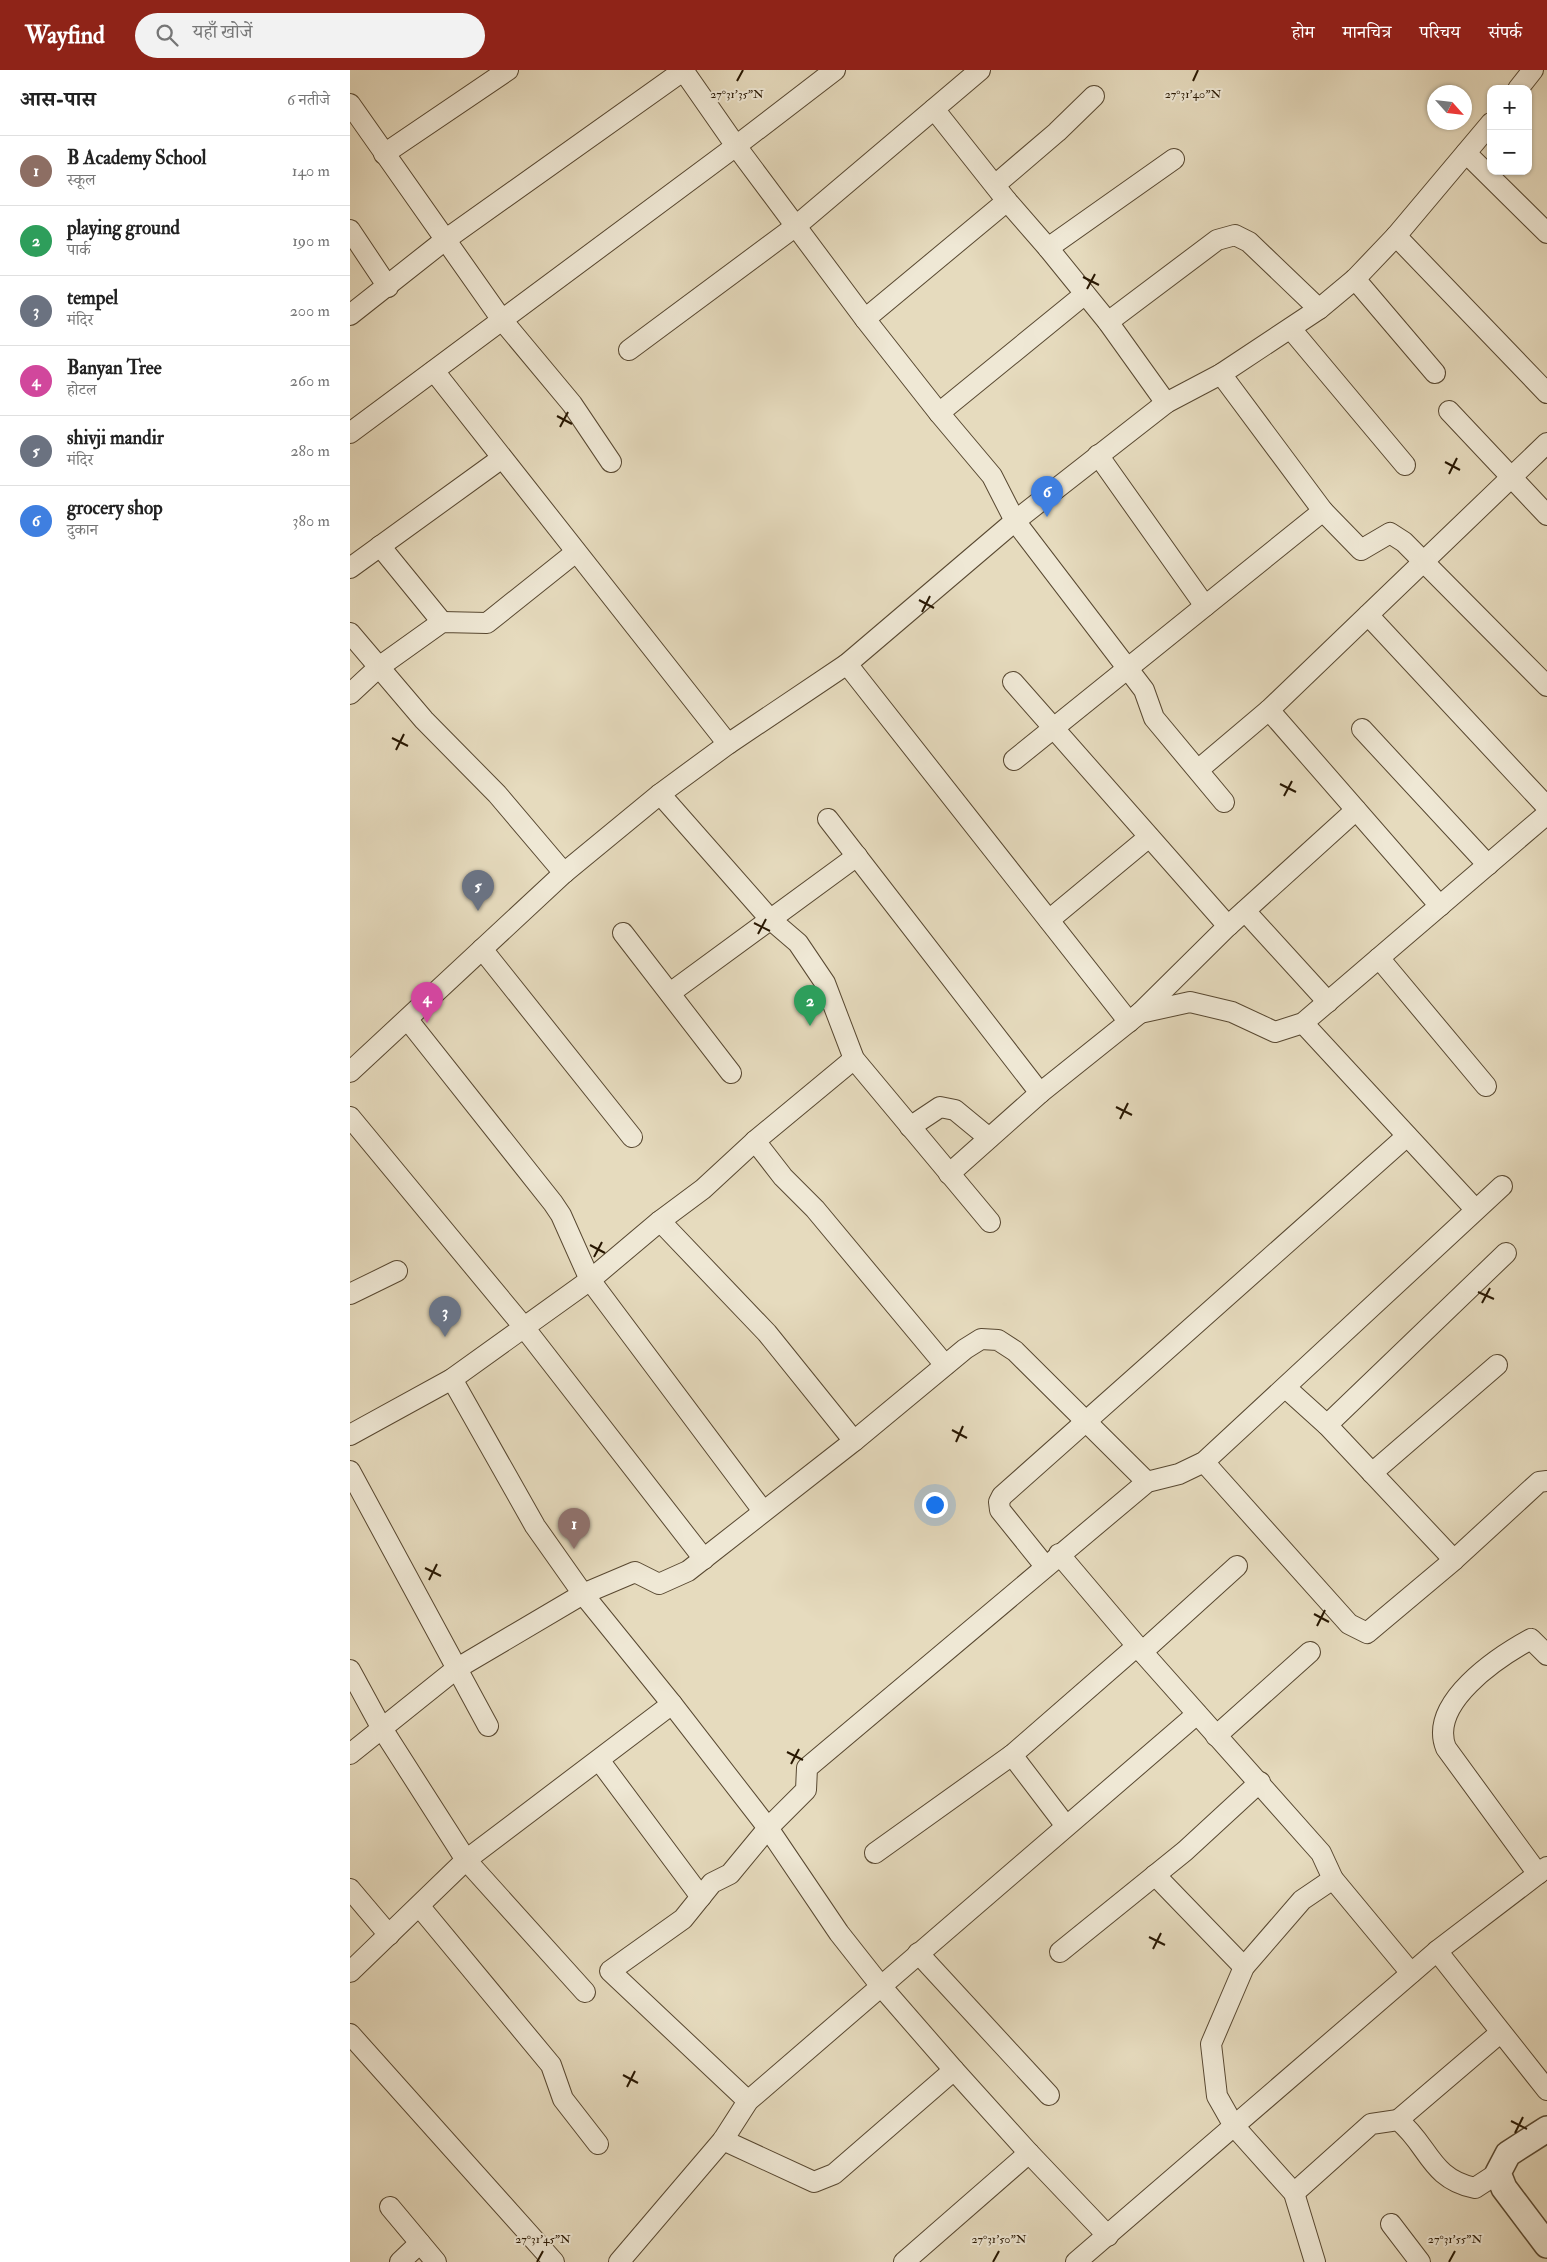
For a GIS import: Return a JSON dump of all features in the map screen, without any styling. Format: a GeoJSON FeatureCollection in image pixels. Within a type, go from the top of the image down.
{"type":"FeatureCollection","features":[{"type":"Feature","properties":{"kind":"street"},"geometry":{"type":"LineString","coordinates":[[384,154],[508,70]]}},
{"type":"Feature","properties":{"kind":"street"},"geometry":{"type":"LineString","coordinates":[[350,315],[388,287],[445,240],[684,70],[736,146],[865,318],[939,413],[992,476],[1015,521],[1144,690],[1154,718],[1224,802]]}},
{"type":"Feature","properties":{"kind":"street"},"geometry":{"type":"LineString","coordinates":[[350,433],[736,146],[835,70]]}},
{"type":"Feature","properties":{"kind":"street"},"geometry":{"type":"LineString","coordinates":[[629,350],[796,226],[980,70]]}},
{"type":"Feature","properties":{"kind":"street"},"geometry":{"type":"LineString","coordinates":[[1521,85],[1533,70]]}},
{"type":"Feature","properties":{"kind":"street"},"geometry":{"type":"LineString","coordinates":[[995,185],[1057,132],[1094,96]]}},
{"type":"Feature","properties":{"kind":"street"},"geometry":{"type":"LineString","coordinates":[[350,104],[356,127],[384,154],[502,320],[572,404],[611,462]]}},
{"type":"Feature","properties":{"kind":"street"},"geometry":{"type":"LineString","coordinates":[[934,109],[1007,201],[1108,322],[1166,403]]}},
{"type":"Feature","properties":{"kind":"street"},"geometry":{"type":"LineString","coordinates":[[350,1072],[564,873],[660,794],[728,744],[847,664],[1015,521],[1166,403],[1221,374],[1319,309],[1355,279],[1396,236],[1487,128]]}},
{"type":"Feature","properties":{"kind":"street"},"geometry":{"type":"LineString","coordinates":[[1466,153],[1547,233]]}},
{"type":"Feature","properties":{"kind":"street"},"geometry":{"type":"LineString","coordinates":[[1048,248],[1174,159]]}},
{"type":"Feature","properties":{"kind":"street"},"geometry":{"type":"LineString","coordinates":[[865,318],[1007,201]]}},
{"type":"Feature","properties":{"kind":"street"},"geometry":{"type":"LineString","coordinates":[[350,230],[388,287]]}},
{"type":"Feature","properties":{"kind":"street"},"geometry":{"type":"LineString","coordinates":[[1108,322],[1217,240],[1235,235],[1249,242],[1319,309]]}},
{"type":"Feature","properties":{"kind":"street"},"geometry":{"type":"LineString","coordinates":[[1396,236],[1547,393]]}},
{"type":"Feature","properties":{"kind":"street"},"geometry":{"type":"LineString","coordinates":[[1355,279],[1435,373]]}},
{"type":"Feature","properties":{"kind":"street"},"geometry":{"type":"LineString","coordinates":[[939,413],[1085,294]]}},
{"type":"Feature","properties":{"kind":"street"},"geometry":{"type":"LineString","coordinates":[[1291,329],[1405,465]]}},
{"type":"Feature","properties":{"kind":"street"},"geometry":{"type":"LineString","coordinates":[[434,371],[728,744]]}},
{"type":"Feature","properties":{"kind":"street"},"geometry":{"type":"LineString","coordinates":[[1221,374],[1323,511],[1361,550],[1390,533],[1404,542],[1547,686]]}},
{"type":"Feature","properties":{"kind":"street"},"geometry":{"type":"LineString","coordinates":[[1449,411],[1547,515]]}},
{"type":"Feature","properties":{"kind":"street"},"geometry":{"type":"LineString","coordinates":[[1198,770],[1269,710],[1547,443]]}},
{"type":"Feature","properties":{"kind":"street"},"geometry":{"type":"LineString","coordinates":[[1098,455],[1205,606]]}},
{"type":"Feature","properties":{"kind":"street"},"geometry":{"type":"LineString","coordinates":[[350,568],[502,458]]}},
{"type":"Feature","properties":{"kind":"street"},"geometry":{"type":"LineString","coordinates":[[1014,760],[1323,511]]}},
{"type":"Feature","properties":{"kind":"street"},"geometry":{"type":"LineString","coordinates":[[380,546],[442,622]]}},
{"type":"Feature","properties":{"kind":"street"},"geometry":{"type":"LineString","coordinates":[[350,694],[379,667],[442,622],[488,624],[576,552]]}},
{"type":"Feature","properties":{"kind":"street"},"geometry":{"type":"LineString","coordinates":[[1368,615],[1547,807]]}},
{"type":"Feature","properties":{"kind":"street"},"geometry":{"type":"LineString","coordinates":[[350,634],[424,720],[497,794],[564,873]]}},
{"type":"Feature","properties":{"kind":"street"},"geometry":{"type":"LineString","coordinates":[[847,664],[1049,920],[1134,1017]]}},
{"type":"Feature","properties":{"kind":"street"},"geometry":{"type":"LineString","coordinates":[[1012,682],[1228,926]]}},
{"type":"Feature","properties":{"kind":"street"},"geometry":{"type":"LineString","coordinates":[[1269,710],[1440,906]]}},
{"type":"Feature","properties":{"kind":"street"},"geometry":{"type":"LineString","coordinates":[[1362,729],[1488,865]]}},
{"type":"Feature","properties":{"kind":"street"},"geometry":{"type":"LineString","coordinates":[[660,794],[770,919],[798,943],[825,983],[854,1058],[990,1222]]}},
{"type":"Feature","properties":{"kind":"street"},"geometry":{"type":"LineString","coordinates":[[949,1174],[1040,1093],[1134,1017],[1228,926],[1356,810]]}},
{"type":"Feature","properties":{"kind":"street"},"geometry":{"type":"LineString","coordinates":[[1134,1017],[1190,1002],[1232,1012],[1275,1032],[1303,1023],[1547,814]]}},
{"type":"Feature","properties":{"kind":"street"},"geometry":{"type":"LineString","coordinates":[[828,820],[1040,1093]]}},
{"type":"Feature","properties":{"kind":"street"},"geometry":{"type":"LineString","coordinates":[[1049,920],[1149,837]]}},
{"type":"Feature","properties":{"kind":"street"},"geometry":{"type":"LineString","coordinates":[[670,993],[857,856]]}},
{"type":"Feature","properties":{"kind":"street"},"geometry":{"type":"LineString","coordinates":[[1245,911],[1328,1002]]}},
{"type":"Feature","properties":{"kind":"street"},"geometry":{"type":"LineString","coordinates":[[623,933],[731,1073]]}},
{"type":"Feature","properties":{"kind":"street"},"geometry":{"type":"LineString","coordinates":[[482,949],[632,1137]]}},
{"type":"Feature","properties":{"kind":"street"},"geometry":{"type":"LineString","coordinates":[[1379,958],[1486,1086]]}},
{"type":"Feature","properties":{"kind":"street"},"geometry":{"type":"LineString","coordinates":[[408,1020],[553,1203],[561,1215],[590,1280],[763,1511]]}},
{"type":"Feature","properties":{"kind":"street"},"geometry":{"type":"LineString","coordinates":[[1303,1023],[1475,1209]]}},
{"type":"Feature","properties":{"kind":"street"},"geometry":{"type":"LineString","coordinates":[[350,1435],[452,1379],[523,1326],[590,1280],[660,1221],[703,1189],[754,1141],[854,1058]]}},
{"type":"Feature","properties":{"kind":"street"},"geometry":{"type":"LineString","coordinates":[[910,1127],[940,1108],[948,1108],[955,1110],[990,1138]]}},
{"type":"Feature","properties":{"kind":"street"},"geometry":{"type":"LineString","coordinates":[[350,1117],[523,1326],[704,1559]]}},
{"type":"Feature","properties":{"kind":"street"},"geometry":{"type":"LineString","coordinates":[[1406,1136],[1010,1488],[999,1502],[1000,1510],[1139,1649],[1216,1736],[1260,1782],[1321,1853],[1333,1879],[1411,1973]]}},
{"type":"Feature","properties":{"kind":"street"},"geometry":{"type":"LineString","coordinates":[[754,1141],[814,1209],[944,1365]]}},
{"type":"Feature","properties":{"kind":"street"},"geometry":{"type":"LineString","coordinates":[[748,2101],[610,1971],[683,1919],[712,1883],[730,1874],[768,1828],[806,1790],[807,1768],[1147,1482],[1179,1474],[1204,1462],[1502,1186]]}},
{"type":"Feature","properties":{"kind":"street"},"geometry":{"type":"LineString","coordinates":[[660,1221],[767,1334],[854,1441]]}},
{"type":"Feature","properties":{"kind":"street"},"geometry":{"type":"LineString","coordinates":[[1328,1425],[1506,1253]]}},
{"type":"Feature","properties":{"kind":"street"},"geometry":{"type":"LineString","coordinates":[[350,1294],[397,1271]]}},
{"type":"Feature","properties":{"kind":"street"},"geometry":{"type":"LineString","coordinates":[[350,1754],[381,1727],[456,1669],[583,1594],[635,1572],[660,1584],[688,1571],[854,1441],[944,1365],[981,1339],[998,1340],[1015,1351],[1085,1423],[1147,1482]]}},
{"type":"Feature","properties":{"kind":"street"},"geometry":{"type":"LineString","coordinates":[[1372,1473],[1497,1365]]}},
{"type":"Feature","properties":{"kind":"street"},"geometry":{"type":"LineString","coordinates":[[452,1379],[534,1526],[583,1594],[672,1704],[768,1828],[839,1933],[880,1985],[954,2070],[1108,2236]]}},
{"type":"Feature","properties":{"kind":"street"},"geometry":{"type":"LineString","coordinates":[[1286,1388],[1328,1425],[1454,1560]]}},
{"type":"Feature","properties":{"kind":"street"},"geometry":{"type":"LineString","coordinates":[[1204,1462],[1349,1624],[1367,1633],[1454,1560],[1539,1482],[1547,1481]]}},
{"type":"Feature","properties":{"kind":"street"},"geometry":{"type":"LineString","coordinates":[[350,1471],[488,1726]]}},
{"type":"Feature","properties":{"kind":"street"},"geometry":{"type":"LineString","coordinates":[[875,1854],[1012,1755],[1237,1566]]}},
{"type":"Feature","properties":{"kind":"street"},"geometry":{"type":"LineString","coordinates":[[1076,2262],[1437,1951],[1542,1870],[1446,1748],[1442,1738],[1448,1711],[1463,1689],[1511,1650],[1531,1639],[1547,1656]]}},
{"type":"Feature","properties":{"kind":"street"},"geometry":{"type":"LineString","coordinates":[[1216,1736],[1310,1652]]}},
{"type":"Feature","properties":{"kind":"street"},"geometry":{"type":"LineString","coordinates":[[350,1670],[381,1727],[466,1860],[585,1992]]}},
{"type":"Feature","properties":{"kind":"street"},"geometry":{"type":"LineString","coordinates":[[350,1972],[420,1907],[466,1860],[672,1704]]}},
{"type":"Feature","properties":{"kind":"street"},"geometry":{"type":"LineString","coordinates":[[619,2262],[723,2140],[748,2101],[880,1985],[1197,1714]]}},
{"type":"Feature","properties":{"kind":"street"},"geometry":{"type":"LineString","coordinates":[[1012,1755],[1066,1826]]}},
{"type":"Feature","properties":{"kind":"street"},"geometry":{"type":"LineString","coordinates":[[599,1760],[701,1897]]}},
{"type":"Feature","properties":{"kind":"street"},"geometry":{"type":"LineString","coordinates":[[1060,1952],[1185,1851],[1260,1782]]}},
{"type":"Feature","properties":{"kind":"street"},"geometry":{"type":"LineString","coordinates":[[1155,1875],[1244,1967]]}},
{"type":"Feature","properties":{"kind":"street"},"geometry":{"type":"LineString","coordinates":[[1315,2262],[1294,2193],[1234,2126],[1217,2096],[1210,2044],[1244,1967],[1302,1900],[1333,1879]]}},
{"type":"Feature","properties":{"kind":"street"},"geometry":{"type":"LineString","coordinates":[[350,1889],[390,1935]]}},
{"type":"Feature","properties":{"kind":"street"},"geometry":{"type":"LineString","coordinates":[[420,1907],[551,2065],[563,2099],[598,2144]]}},
{"type":"Feature","properties":{"kind":"street"},"geometry":{"type":"LineString","coordinates":[[1437,1951],[1547,2090]]}},
{"type":"Feature","properties":{"kind":"street"},"geometry":{"type":"LineString","coordinates":[[918,1953],[1048,2095]]}},
{"type":"Feature","properties":{"kind":"street"},"geometry":{"type":"LineString","coordinates":[[1294,2193],[1372,2124],[1398,2120],[1500,2033]]}},
{"type":"Feature","properties":{"kind":"street"},"geometry":{"type":"LineString","coordinates":[[350,2034],[554,2262]]}},
{"type":"Feature","properties":{"kind":"street"},"geometry":{"type":"LineString","coordinates":[[723,2140],[814,2182],[834,2174],[954,2070]]}},
{"type":"Feature","properties":{"kind":"street"},"geometry":{"type":"LineString","coordinates":[[1398,2120],[1409,2129],[1436,2168],[1458,2184],[1475,2188],[1498,2173],[1508,2154],[1547,2129]]}},
{"type":"Feature","properties":{"kind":"street"},"geometry":{"type":"LineString","coordinates":[[904,2262],[1029,2153]]}},
{"type":"Feature","properties":{"kind":"street"},"geometry":{"type":"LineString","coordinates":[[1498,2173],[1504,2188],[1547,2245]]}},
{"type":"Feature","properties":{"kind":"street"},"geometry":{"type":"LineString","coordinates":[[390,2207],[436,2262]]}},
{"type":"Feature","properties":{"kind":"street"},"geometry":{"type":"LineString","coordinates":[[1391,2224],[1420,2262]]}},
{"type":"Feature","properties":{"kind":"street"},"geometry":{"type":"LineString","coordinates":[[400,2262],[420,2243]]}},
{"type":"Feature","properties":{"kind":"place","name":"grocery shop"},"geometry":{"type":"Point","coordinates":[1047,517]}},
{"type":"Feature","properties":{"kind":"place","name":"shivji mandir"},"geometry":{"type":"Point","coordinates":[478,911]}},
{"type":"Feature","properties":{"kind":"place","name":"Banyan Tree"},"geometry":{"type":"Point","coordinates":[427,1023]}},
{"type":"Feature","properties":{"kind":"place","name":"playing ground"},"geometry":{"type":"Point","coordinates":[810,1026]}},
{"type":"Feature","properties":{"kind":"place","name":"tempel"},"geometry":{"type":"Point","coordinates":[445,1337]}},
{"type":"Feature","properties":{"kind":"place","name":"B Academy School"},"geometry":{"type":"Point","coordinates":[574,1549]}}]}
